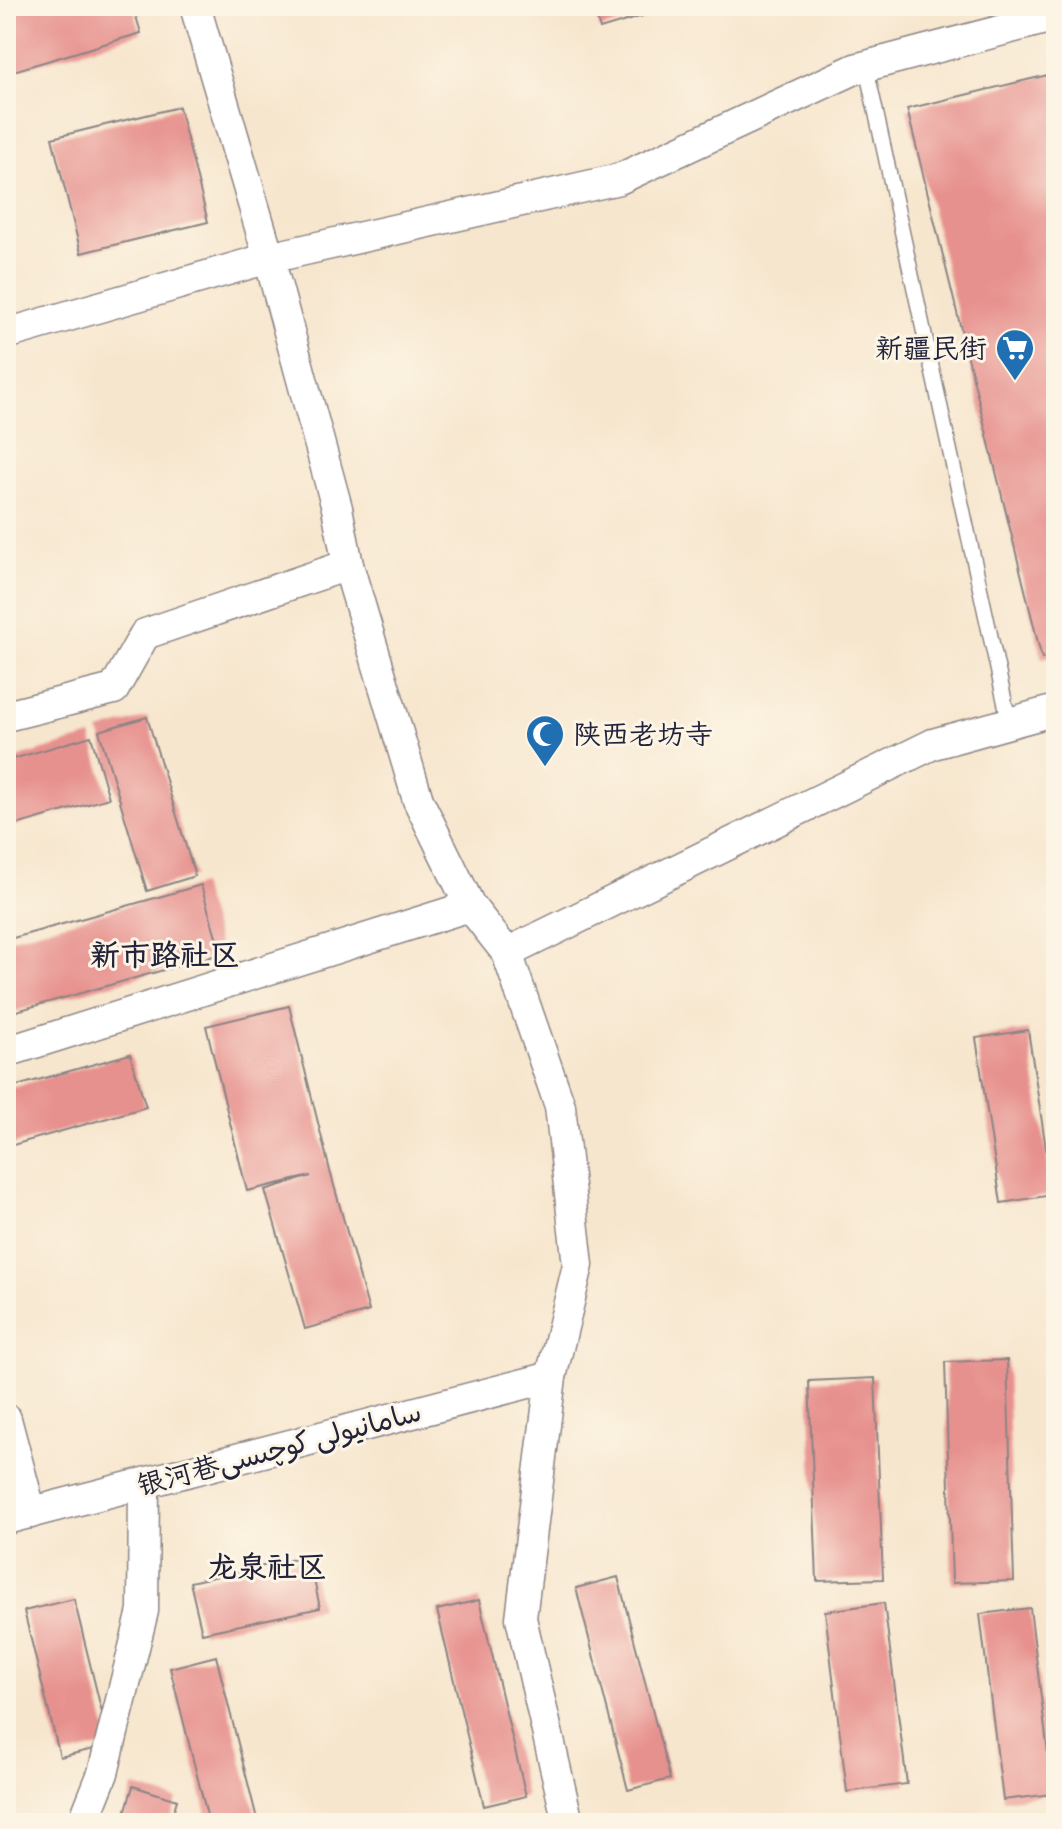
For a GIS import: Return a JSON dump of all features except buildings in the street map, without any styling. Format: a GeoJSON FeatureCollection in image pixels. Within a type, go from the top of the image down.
{"type":"FeatureCollection","features":[{"type":"Feature","properties":{"kind":"street"},"geometry":{"type":"LineString","coordinates":[[195,6],[269,258],[337,508],[348,565],[418,800],[470,906],[507,953],[560,1106],[578,1265],[551,1377],[521,1618],[568,1823]]}},
{"type":"Feature","properties":{"kind":"street"},"geometry":{"type":"LineString","coordinates":[[6,334],[269,258],[619,179],[855,69],[1056,16]]}},
{"type":"Feature","properties":{"kind":"street"},"geometry":{"type":"LineString","coordinates":[[6,716],[114,689],[145,634],[348,565]]}},
{"type":"Feature","properties":{"kind":"street"},"geometry":{"type":"LineString","coordinates":[[507,953],[933,744],[1056,710]]}},
{"type":"Feature","properties":{"kind":"street"},"geometry":{"type":"LineString","coordinates":[[6,1052],[470,906]]}},
{"type":"Feature","properties":{"kind":"street","name":"银河巷سامانيولى كوچىسى"},"geometry":{"type":"LineString","coordinates":[[18,1516],[551,1377]]}},
{"type":"Feature","properties":{"kind":"street"},"geometry":{"type":"LineString","coordinates":[[6,1419],[18,1516]]}},
{"type":"Feature","properties":{"kind":"street"},"geometry":{"type":"LineString","coordinates":[[83,1823],[103,1773],[143,1611],[144,1484]]}},
{"type":"Feature","properties":{"kind":"lane"},"geometry":{"type":"LineString","coordinates":[[866,67],[1009,721]]}},
{"type":"Feature","properties":{"kind":"place","name":"新疆民街"},"geometry":{"type":"Point","coordinates":[1015,382]}},
{"type":"Feature","properties":{"kind":"place","name":"陕西老坊寺"},"geometry":{"type":"Point","coordinates":[545,768]}},
{"type":"Feature","properties":{"kind":"district","name":"新市路社区"},"geometry":{"type":"Point","coordinates":[165,955]}},
{"type":"Feature","properties":{"kind":"district","name":"龙泉社区"},"geometry":{"type":"Point","coordinates":[267,1567]}}]}
